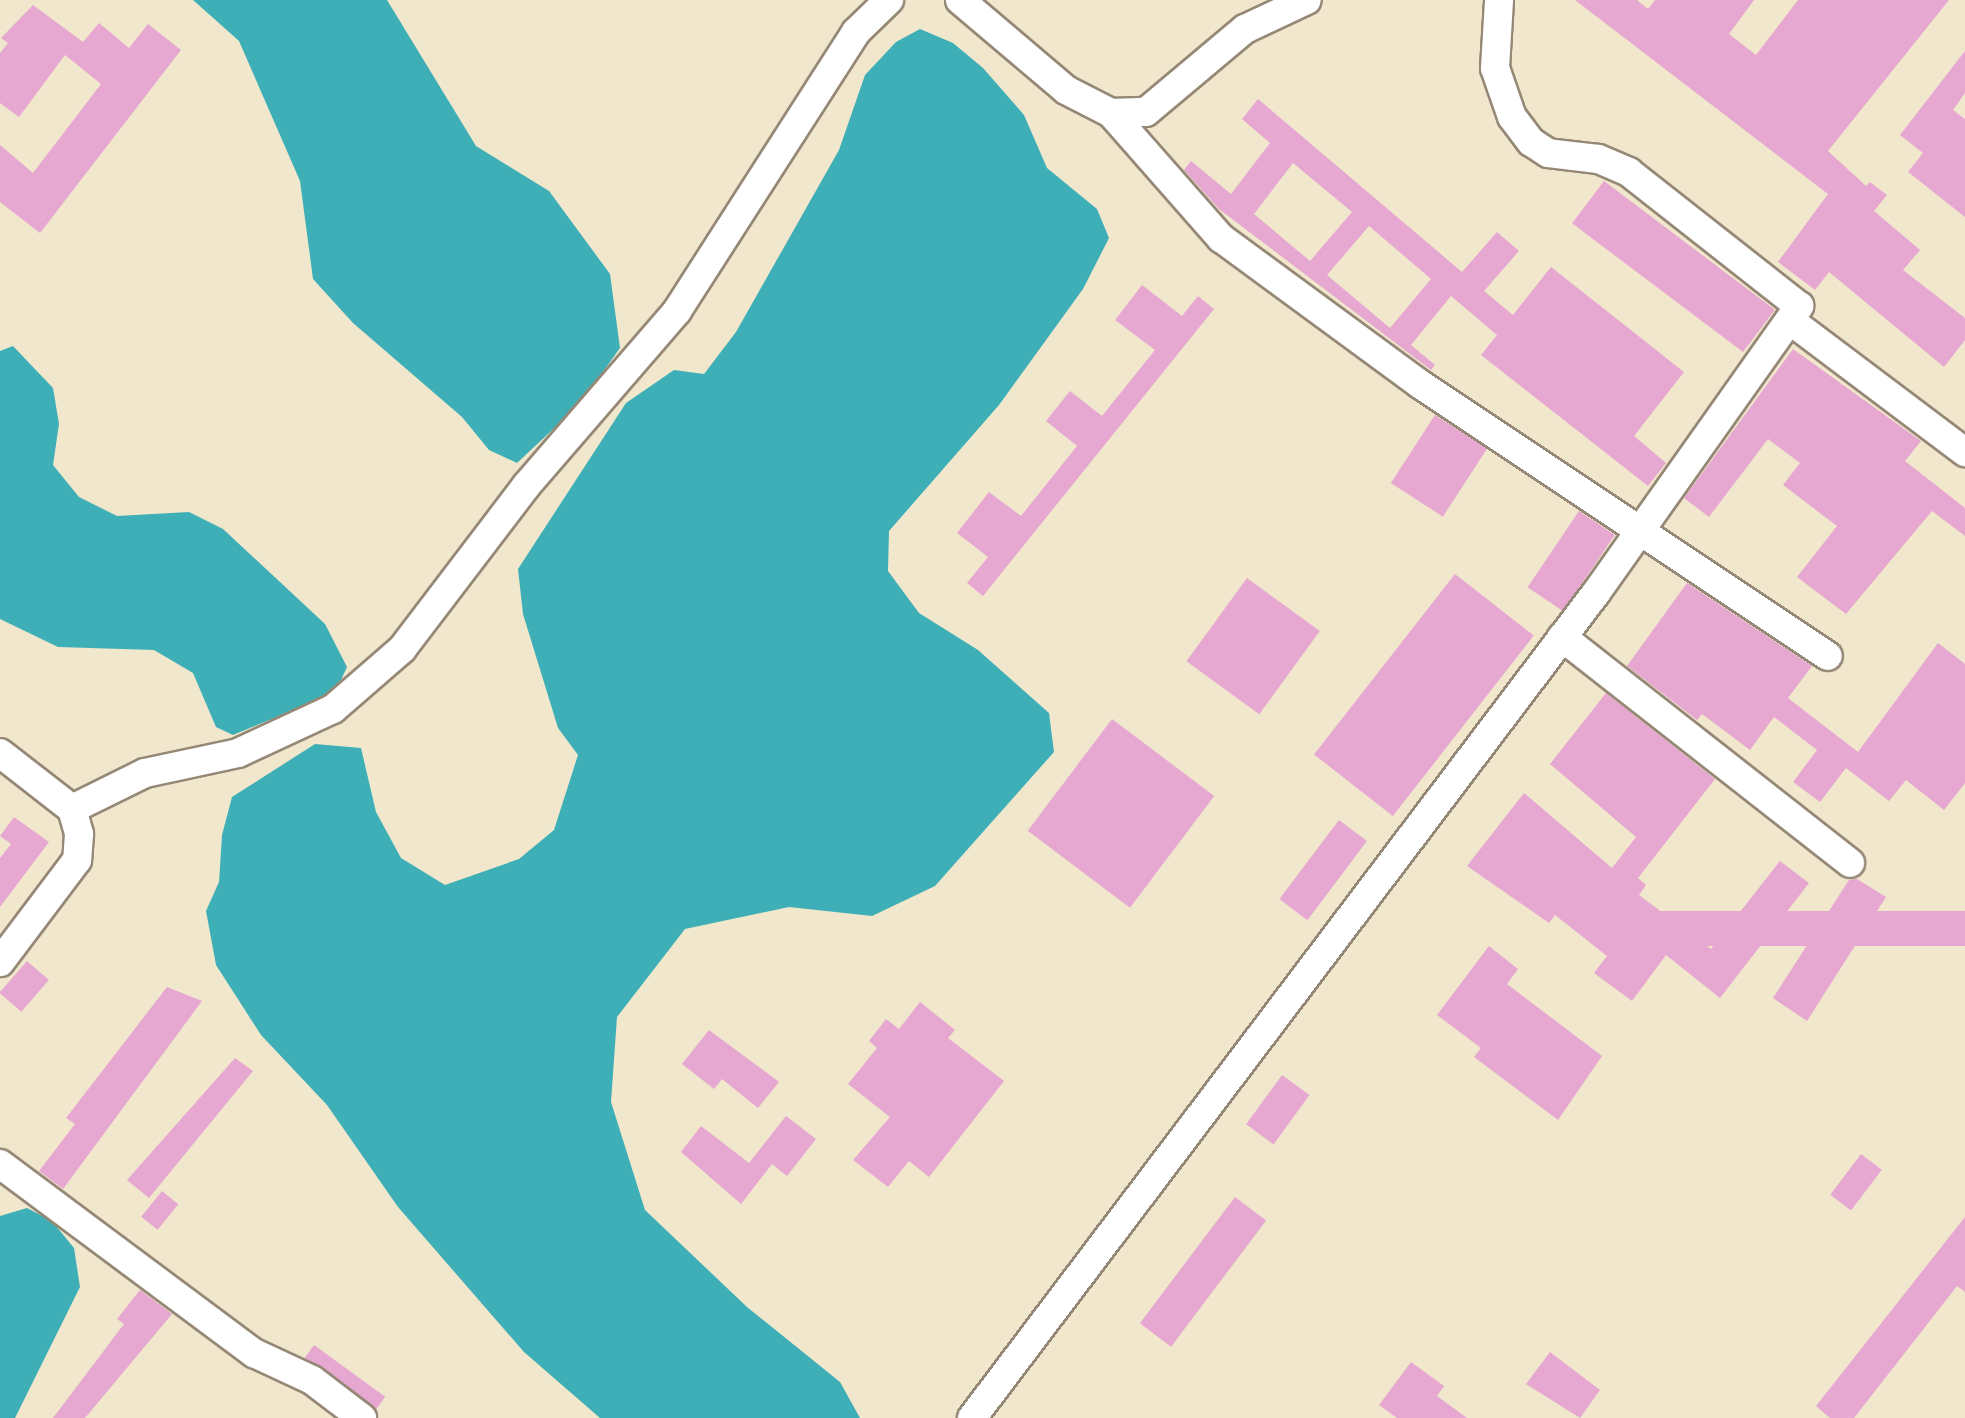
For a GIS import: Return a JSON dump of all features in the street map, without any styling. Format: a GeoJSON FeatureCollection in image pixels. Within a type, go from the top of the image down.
{"type":"FeatureCollection","features":[{"type":"Feature","properties":{"kind":"street"},"geometry":{"type":"LineString","coordinates":[[72,809],[145,773],[238,752],[333,710],[402,649],[526,486],[677,311],[856,32],[890,0]]}},
{"type":"Feature","properties":{"kind":"street"},"geometry":{"type":"LineString","coordinates":[[960,0],[1066,90],[1111,113],[1221,238],[1420,384],[1828,656]]}},
{"type":"Feature","properties":{"kind":"street"},"geometry":{"type":"LineString","coordinates":[[1111,113],[1146,112],[1245,30],[1307,0]]}},
{"type":"Feature","properties":{"kind":"street"},"geometry":{"type":"LineString","coordinates":[[972,1418],[1562,638],[1792,320],[1796,297],[1629,172],[1531,142],[1512,117],[1495,68],[1499,0]]}},
{"type":"Feature","properties":{"kind":"street"},"geometry":{"type":"LineString","coordinates":[[1792,320],[1965,452]]}},
{"type":"Feature","properties":{"kind":"street"},"geometry":{"type":"LineString","coordinates":[[1562,638],[1850,863]]}},
{"type":"Feature","properties":{"kind":"street"},"geometry":{"type":"LineString","coordinates":[[0,753],[72,809],[77,860],[0,962]]}},
{"type":"Feature","properties":{"kind":"street"},"geometry":{"type":"LineString","coordinates":[[0,1164],[254,1353],[312,1380],[362,1418]]}},
{"type":"Feature","properties":{"kind":"water"},"geometry":{"type":"Polygon","coordinates":[[[193,0],[387,0],[476,146],[549,191],[610,274],[620,348],[580,404],[517,463],[489,450],[462,417],[353,323],[313,279],[300,181],[239,41],[193,0]]]}},
{"type":"Feature","properties":{"kind":"water"},"geometry":{"type":"Polygon","coordinates":[[[920,29],[953,43],[983,68],[1024,115],[1047,168],[1097,209],[1109,238],[1083,289],[999,405],[889,531],[888,571],[919,613],[978,650],[1049,713],[1054,752],[935,886],[872,916],[789,907],[685,929],[617,1017],[611,1102],[645,1210],[747,1307],[840,1382],[860,1418],[600,1418],[524,1352],[398,1207],[327,1105],[261,1035],[216,965],[206,911],[219,882],[222,835],[232,797],[315,744],[361,748],[376,812],[401,858],[445,885],[519,859],[554,830],[578,755],[558,728],[523,614],[518,569],[626,403],[674,370],[704,374],[736,332],[839,150],[865,75],[896,42],[920,29]]]}},
{"type":"Feature","properties":{"kind":"water"},"geometry":{"type":"Polygon","coordinates":[[[13,346],[53,388],[59,424],[53,465],[79,497],[117,516],[189,512],[223,529],[325,624],[347,667],[335,693],[233,735],[216,727],[193,673],[154,650],[58,647],[0,619],[0,351],[13,346]]]}},
{"type":"Feature","properties":{"kind":"water"},"geometry":{"type":"Polygon","coordinates":[[[27,1208],[52,1221],[74,1248],[80,1287],[15,1418],[0,1418],[0,1216],[27,1208]]]}},
{"type":"Feature","properties":{"kind":"building"},"geometry":{"type":"Polygon","coordinates":[[[1575,0],[1637,0],[1648,9],[1655,0],[1754,0],[1729,34],[1756,55],[1798,0],[1949,0],[1828,151],[1866,186],[1870,182],[1887,195],[1874,211],[1920,250],[1903,270],[1965,318],[1965,340],[1944,367],[1829,272],[1815,290],[1778,262],[1828,194],[1575,0]]]}},
{"type":"Feature","properties":{"kind":"building"},"geometry":{"type":"Polygon","coordinates":[[[33,5],[83,42],[99,23],[129,48],[148,24],[181,50],[40,233],[0,202],[0,145],[33,173],[101,84],[65,55],[19,117],[0,103],[0,53],[8,43],[1,38],[33,5]]]}},
{"type":"Feature","properties":{"kind":"building"},"geometry":{"type":"Polygon","coordinates":[[[1965,51],[1965,93],[1953,110],[1965,119],[1965,217],[1908,172],[1923,153],[1900,135],[1965,51]]]}},
{"type":"Feature","properties":{"kind":"building"},"geometry":{"type":"Polygon","coordinates":[[[1258,99],[1462,272],[1497,232],[1519,251],[1484,291],[1513,315],[1551,267],[1684,372],[1634,436],[1666,463],[1648,486],[1481,355],[1497,335],[1451,296],[1411,345],[1435,365],[1431,370],[1219,209],[1184,170],[1191,161],[1231,194],[1270,143],[1242,119],[1258,99]],[[1293,163],[1254,214],[1310,261],[1352,212],[1293,163]],[[1369,226],[1327,275],[1390,328],[1431,279],[1369,226]]]}},
{"type":"Feature","properties":{"kind":"building"},"geometry":{"type":"Polygon","coordinates":[[[1604,181],[1775,310],[1743,352],[1572,223],[1604,181]]]}},
{"type":"Feature","properties":{"kind":"building"},"geometry":{"type":"Polygon","coordinates":[[[1142,285],[1182,316],[1198,296],[1214,309],[983,596],[967,583],[988,557],[957,533],[989,492],[1021,516],[1077,446],[1046,421],[1070,391],[1102,416],[1155,350],[1115,320],[1142,285]]]}},
{"type":"Feature","properties":{"kind":"building"},"geometry":{"type":"Polygon","coordinates":[[[1793,349],[1921,441],[1905,461],[1965,508],[1965,536],[1932,511],[1846,614],[1797,577],[1837,526],[1783,485],[1800,463],[1768,439],[1709,517],[1684,498],[1793,349]]]}},
{"type":"Feature","properties":{"kind":"building"},"geometry":{"type":"Polygon","coordinates":[[[1435,415],[1487,449],[1443,517],[1391,483],[1435,415]]]}},
{"type":"Feature","properties":{"kind":"building"},"geometry":{"type":"Polygon","coordinates":[[[1579,511],[1615,535],[1563,611],[1528,587],[1579,511]]]}},
{"type":"Feature","properties":{"kind":"building"},"geometry":{"type":"Polygon","coordinates":[[[1455,574],[1534,636],[1393,816],[1314,754],[1455,574]]]}},
{"type":"Feature","properties":{"kind":"building"},"geometry":{"type":"Polygon","coordinates":[[[1247,578],[1320,631],[1259,714],[1186,661],[1247,578]]]}},
{"type":"Feature","properties":{"kind":"building"},"geometry":{"type":"Polygon","coordinates":[[[1687,583],[1812,666],[1788,698],[1858,752],[1938,643],[1965,664],[1965,783],[1944,810],[1906,780],[1889,801],[1846,768],[1820,802],[1793,782],[1817,750],[1774,717],[1750,750],[1702,714],[1697,720],[1627,666],[1687,583]]]}},
{"type":"Feature","properties":{"kind":"building"},"geometry":{"type":"Polygon","coordinates":[[[1606,693],[1715,779],[1638,878],[1646,885],[1639,895],[1711,949],[1780,861],[1809,883],[1720,998],[1666,955],[1632,1001],[1594,973],[1607,956],[1555,915],[1549,923],[1467,866],[1524,793],[1612,868],[1636,837],[1550,764],[1606,693]]]}},
{"type":"Feature","properties":{"kind":"building"},"geometry":{"type":"Polygon","coordinates":[[[1112,719],[1214,796],[1130,908],[1028,831],[1112,719]]]}},
{"type":"Feature","properties":{"kind":"building"},"geometry":{"type":"Polygon","coordinates":[[[14,817],[49,842],[0,907],[0,858],[11,844],[0,836],[14,817]]]}},
{"type":"Feature","properties":{"kind":"building"},"geometry":{"type":"Polygon","coordinates":[[[1339,820],[1367,841],[1307,920],[1279,899],[1339,820]]]}},
{"type":"Feature","properties":{"kind":"building"},"geometry":{"type":"Polygon","coordinates":[[[1857,879],[1886,897],[1807,1021],[1773,998],[1849,880],[1857,879]]]}},
{"type":"Feature","properties":{"kind":"building"},"geometry":{"type":"Polygon","coordinates":[[[1625,911],[1965,911],[1965,946],[1625,946],[1625,911]]]}},
{"type":"Feature","properties":{"kind":"building"},"geometry":{"type":"Polygon","coordinates":[[[1489,946],[1518,969],[1507,984],[1602,1056],[1558,1120],[1474,1057],[1481,1048],[1437,1015],[1489,946]]]}},
{"type":"Feature","properties":{"kind":"building"},"geometry":{"type":"Polygon","coordinates":[[[27,961],[49,980],[21,1012],[0,992],[27,961]]]}},
{"type":"Feature","properties":{"kind":"building"},"geometry":{"type":"Polygon","coordinates":[[[167,987],[202,1001],[63,1189],[39,1171],[75,1124],[66,1118],[167,987]]]}},
{"type":"Feature","properties":{"kind":"building"},"geometry":{"type":"Polygon","coordinates":[[[920,1002],[955,1030],[948,1038],[1004,1081],[929,1177],[909,1161],[888,1187],[853,1160],[890,1117],[848,1084],[877,1048],[869,1041],[886,1019],[899,1029],[920,1002]]]}},
{"type":"Feature","properties":{"kind":"building"},"geometry":{"type":"Polygon","coordinates":[[[709,1030],[779,1082],[758,1108],[722,1079],[714,1089],[682,1064],[709,1030]]]}},
{"type":"Feature","properties":{"kind":"building"},"geometry":{"type":"Polygon","coordinates":[[[235,1058],[253,1071],[149,1198],[127,1180],[235,1058]]]}},
{"type":"Feature","properties":{"kind":"building"},"geometry":{"type":"Polygon","coordinates":[[[1282,1075],[1310,1095],[1274,1144],[1246,1124],[1282,1075]]]}},
{"type":"Feature","properties":{"kind":"building"},"geometry":{"type":"Polygon","coordinates":[[[786,1116],[816,1139],[787,1176],[772,1164],[741,1204],[681,1152],[701,1126],[749,1163],[786,1116]]]}},
{"type":"Feature","properties":{"kind":"building"},"geometry":{"type":"Polygon","coordinates":[[[1861,1154],[1882,1170],[1851,1210],[1830,1195],[1861,1154]]]}},
{"type":"Feature","properties":{"kind":"building"},"geometry":{"type":"Polygon","coordinates":[[[162,1191],[178,1204],[158,1230],[141,1217],[162,1191]]]}},
{"type":"Feature","properties":{"kind":"building"},"geometry":{"type":"Polygon","coordinates":[[[1235,1197],[1266,1220],[1171,1347],[1140,1323],[1235,1197]]]}},
{"type":"Feature","properties":{"kind":"building"},"geometry":{"type":"Polygon","coordinates":[[[1965,1217],[1965,1292],[1957,1286],[1854,1418],[1830,1418],[1816,1406],[1965,1217]]]}},
{"type":"Feature","properties":{"kind":"building"},"geometry":{"type":"Polygon","coordinates":[[[140,1290],[172,1314],[85,1418],[53,1418],[124,1324],[117,1319],[140,1290]]]}},
{"type":"Feature","properties":{"kind":"building"},"geometry":{"type":"Polygon","coordinates":[[[314,1345],[385,1397],[376,1410],[305,1358],[314,1345]]]}},
{"type":"Feature","properties":{"kind":"building"},"geometry":{"type":"Polygon","coordinates":[[[1550,1352],[1600,1390],[1580,1418],[1526,1384],[1550,1352]]]}},
{"type":"Feature","properties":{"kind":"building"},"geometry":{"type":"Polygon","coordinates":[[[1411,1362],[1444,1386],[1437,1396],[1467,1418],[1397,1418],[1379,1405],[1411,1362]]]}}]}
